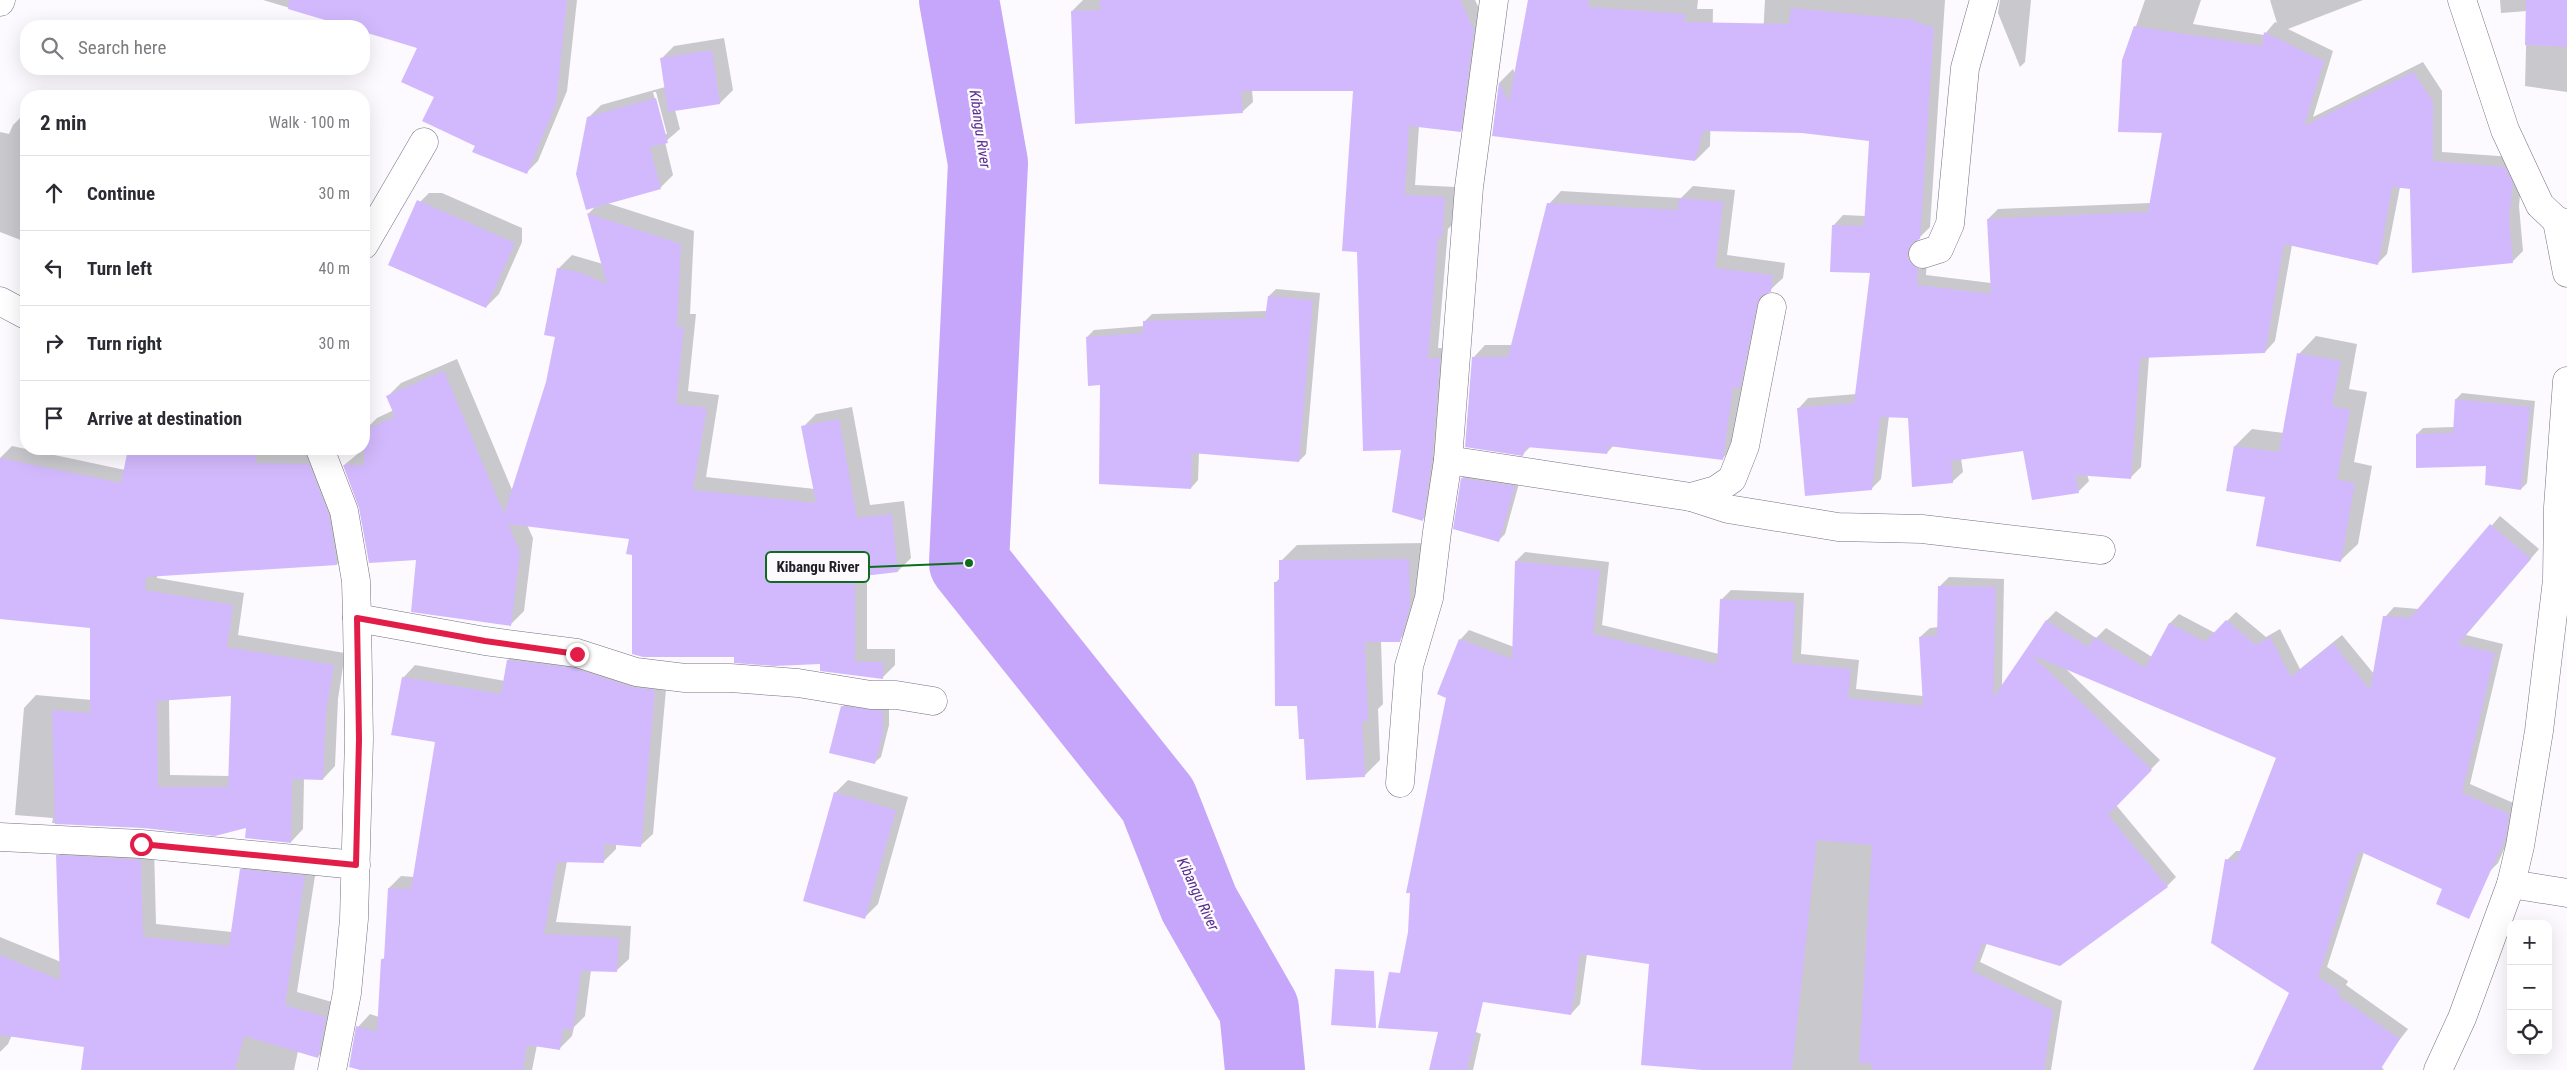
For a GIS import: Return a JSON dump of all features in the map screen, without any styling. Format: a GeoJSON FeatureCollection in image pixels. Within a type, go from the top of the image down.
{"type":"FeatureCollection","features":[{"type":"Feature","properties":{"kind":"street"},"geometry":{"type":"LineString","coordinates":[[1400,783],[1409,666],[1429,598],[1448,460],[1469,187],[1494,0]]}},
{"type":"Feature","properties":{"kind":"street"},"geometry":{"type":"LineString","coordinates":[[1923,254],[1939,249],[1950,224],[1965,68],[1984,0]]}},
{"type":"Feature","properties":{"kind":"street"},"geometry":{"type":"LineString","coordinates":[[2462,0],[2505,130],[2540,204],[2562,222],[2567,273]]}},
{"type":"Feature","properties":{"kind":"street"},"geometry":{"type":"LineString","coordinates":[[370,235],[424,142]]}},
{"type":"Feature","properties":{"kind":"street"},"geometry":{"type":"LineString","coordinates":[[0,301],[20,312]]}},
{"type":"Feature","properties":{"kind":"street"},"geometry":{"type":"LineString","coordinates":[[1692,497],[1716,490],[1732,479],[1745,446],[1772,307]]}},
{"type":"Feature","properties":{"kind":"street"},"geometry":{"type":"LineString","coordinates":[[2438,1070],[2462,1018],[2511,884],[2532,781],[2558,580],[2558,507],[2567,380]]}},
{"type":"Feature","properties":{"kind":"street"},"geometry":{"type":"LineString","coordinates":[[322,455],[344,511],[356,582],[359,739],[356,865],[347,993],[332,1070]]}},
{"type":"Feature","properties":{"kind":"street"},"geometry":{"type":"LineString","coordinates":[[1448,460],[1692,497],[1728,510],[1838,527],[1922,529],[2101,550]]}},
{"type":"Feature","properties":{"kind":"street"},"geometry":{"type":"LineString","coordinates":[[357,618],[485,641],[577,654],[636,672],[685,678],[730,678],[798,683],[871,695],[896,695],[934,700]]}},
{"type":"Feature","properties":{"kind":"street"},"geometry":{"type":"LineString","coordinates":[[0,837],[141,844],[356,865]]}},
{"type":"Feature","properties":{"kind":"street"},"geometry":{"type":"LineString","coordinates":[[2511,884],[2567,893]]}},
{"type":"Feature","properties":{"kind":"building"},"geometry":{"type":"Polygon","coordinates":[[[289,0],[567,0],[556,104],[527,174],[472,152],[475,146],[422,121],[434,97],[401,82],[417,48],[370,34],[370,20],[325,20],[288,9],[289,0]]]}},
{"type":"Feature","properties":{"kind":"building"},"geometry":{"type":"Polygon","coordinates":[[[1100,0],[1460,0],[1474,30],[1461,132],[1409,126],[1405,195],[1445,197],[1442,237],[1438,237],[1428,358],[1440,358],[1432,458],[1423,521],[1392,512],[1401,450],[1363,451],[1357,252],[1342,251],[1353,91],[1241,91],[1243,113],[1075,124],[1071,11],[1100,10],[1100,0]]]}},
{"type":"Feature","properties":{"kind":"building"},"geometry":{"type":"Polygon","coordinates":[[[1528,0],[1589,0],[1588,7],[1685,14],[1684,22],[1789,24],[1791,8],[1916,20],[1915,22],[1934,27],[1920,239],[1912,243],[1908,251],[1908,259],[1918,268],[1917,285],[1991,294],[1987,219],[2148,212],[2162,133],[2118,132],[2122,60],[2134,26],[2262,46],[2264,32],[2324,61],[2304,126],[2413,72],[2433,101],[2433,161],[2505,167],[2513,183],[2509,217],[2513,263],[2412,273],[2410,189],[2392,187],[2378,265],[2284,244],[2265,353],[2140,358],[2131,479],[2076,475],[2079,493],[2032,500],[2023,451],[1951,461],[1953,483],[1912,487],[1908,418],[1880,417],[1872,490],[1805,496],[1797,408],[1854,403],[1870,273],[1830,272],[1832,225],[1864,226],[1869,141],[1802,133],[1703,131],[1695,161],[1492,136],[1499,82],[1509,102],[1528,0]]]}},
{"type":"Feature","properties":{"kind":"building"},"geometry":{"type":"Polygon","coordinates":[[[2526,0],[2567,0],[2567,47],[2525,45],[2526,0]]]}},
{"type":"Feature","properties":{"kind":"building"},"geometry":{"type":"Polygon","coordinates":[[[712,50],[720,104],[668,112],[660,58],[712,50]]]}},
{"type":"Feature","properties":{"kind":"building"},"geometry":{"type":"Polygon","coordinates":[[[656,98],[668,143],[650,147],[661,189],[586,210],[576,174],[587,117],[656,98]]]}},
{"type":"Feature","properties":{"kind":"building"},"geometry":{"type":"Polygon","coordinates":[[[1679,198],[1723,202],[1715,268],[1773,275],[1771,292],[1761,296],[1757,304],[1740,388],[1733,387],[1723,460],[1608,446],[1607,454],[1526,447],[1523,456],[1465,447],[1472,357],[1508,357],[1547,203],[1678,210],[1679,198]]]}},
{"type":"Feature","properties":{"kind":"building"},"geometry":{"type":"Polygon","coordinates":[[[417,200],[515,243],[486,308],[388,265],[417,200]]]}},
{"type":"Feature","properties":{"kind":"building"},"geometry":{"type":"Polygon","coordinates":[[[587,213],[681,244],[677,327],[684,327],[676,404],[707,408],[693,490],[816,503],[801,426],[839,419],[857,518],[892,514],[898,572],[855,577],[855,662],[883,662],[883,679],[820,671],[820,664],[775,666],[734,663],[734,657],[643,657],[632,654],[632,555],[626,554],[629,539],[508,524],[520,552],[511,626],[411,612],[416,560],[369,563],[359,508],[343,465],[364,465],[364,455],[370,455],[370,427],[395,417],[386,396],[444,371],[504,514],[546,382],[555,337],[544,335],[557,268],[579,272],[607,284],[587,213]]]}},
{"type":"Feature","properties":{"kind":"building"},"geometry":{"type":"Polygon","coordinates":[[[1268,296],[1313,300],[1299,462],[1192,453],[1191,489],[1099,484],[1100,385],[1088,386],[1086,337],[1143,333],[1143,321],[1265,318],[1268,296]]]}},
{"type":"Feature","properties":{"kind":"building"},"geometry":{"type":"Polygon","coordinates":[[[2297,353],[2341,361],[2332,406],[2350,410],[2337,479],[2355,483],[2341,562],[2256,546],[2265,497],[2226,491],[2234,446],[2279,452],[2297,353]]]}},
{"type":"Feature","properties":{"kind":"building"},"geometry":{"type":"Polygon","coordinates":[[[2455,399],[2530,407],[2521,490],[2485,485],[2486,466],[2416,468],[2416,434],[2453,433],[2455,399]]]}},
{"type":"Feature","properties":{"kind":"building"},"geometry":{"type":"Polygon","coordinates":[[[127,455],[256,455],[256,463],[309,464],[329,515],[337,565],[146,577],[145,590],[233,605],[227,647],[334,665],[326,712],[323,780],[292,779],[291,843],[245,838],[246,828],[215,836],[143,828],[55,824],[52,710],[90,713],[90,628],[0,619],[0,458],[121,483],[127,455]],[[231,696],[157,701],[158,787],[228,787],[231,696]]]}},
{"type":"Feature","properties":{"kind":"building"},"geometry":{"type":"Polygon","coordinates":[[[1461,478],[1515,486],[1499,542],[1453,529],[1461,478]]]}},
{"type":"Feature","properties":{"kind":"building"},"geometry":{"type":"Polygon","coordinates":[[[2490,524],[2531,559],[2458,644],[2495,653],[2462,793],[2509,814],[2506,837],[2469,919],[2436,904],[2442,889],[2359,851],[2318,977],[2340,991],[2337,995],[2400,1039],[2380,1070],[2253,1070],[2289,993],[2211,943],[2225,859],[2236,861],[2276,758],[2032,655],[2152,770],[2108,815],[2168,887],[2060,966],[1983,943],[1972,971],[2053,1010],[2044,1070],[1872,1070],[1872,1064],[1859,1063],[1872,845],[1817,840],[1792,1070],[1702,1070],[1641,1065],[1649,964],[1580,954],[1571,1015],[1483,1002],[1467,1070],[1429,1070],[1438,1032],[1378,1028],[1389,972],[1400,973],[1408,932],[1410,893],[1406,893],[1446,698],[1437,694],[1459,639],[1512,659],[1515,561],[1600,570],[1593,634],[1717,664],[1720,599],[1795,602],[1792,663],[1851,669],[1848,698],[1923,706],[1919,637],[1937,636],[1938,586],[1996,587],[1993,698],[2046,620],[2088,647],[2095,637],[2145,668],[2169,623],[2205,642],[2226,620],[2256,645],[2270,637],[2291,677],[2333,643],[2370,690],[2383,616],[2410,618],[2490,524]]]}},
{"type":"Feature","properties":{"kind":"building"},"geometry":{"type":"Polygon","coordinates":[[[1409,559],[1410,607],[1400,642],[1365,642],[1368,721],[1362,722],[1365,777],[1306,780],[1304,739],[1299,739],[1297,706],[1275,706],[1274,582],[1279,582],[1279,560],[1409,559]]]}},
{"type":"Feature","properties":{"kind":"building"},"geometry":{"type":"Polygon","coordinates":[[[507,660],[574,668],[631,687],[655,690],[641,847],[604,844],[604,863],[557,862],[544,934],[619,938],[617,972],[581,971],[573,1030],[563,1028],[560,1050],[527,1045],[523,1070],[360,1070],[349,1067],[356,1026],[377,1032],[381,959],[384,959],[388,888],[411,889],[435,742],[391,735],[402,677],[501,694],[507,660]]]}},
{"type":"Feature","properties":{"kind":"building"},"geometry":{"type":"Polygon","coordinates":[[[841,706],[883,711],[883,732],[875,764],[829,753],[841,706]]]}},
{"type":"Feature","properties":{"kind":"building"},"geometry":{"type":"Polygon","coordinates":[[[834,792],[896,810],[865,919],[803,901],[834,792]]]}},
{"type":"Feature","properties":{"kind":"building"},"geometry":{"type":"Polygon","coordinates":[[[56,855],[141,860],[143,937],[229,946],[240,869],[305,876],[285,1005],[326,1017],[318,1058],[244,1036],[235,1070],[81,1070],[84,1047],[0,1035],[0,955],[60,980],[56,855]]]}},
{"type":"Feature","properties":{"kind":"building"},"geometry":{"type":"Polygon","coordinates":[[[1335,969],[1374,971],[1376,1028],[1331,1025],[1335,969]]]}},
{"type":"Feature","properties":{"kind":"waterway","name":"Kibangu River"},"geometry":{"type":"LineString","coordinates":[[959,0],[988,163],[969,563],[1158,800],[1199,904],[1259,1009],[1265,1070]]}},
{"type":"Feature","properties":{"kind":"place","name":"Kibangu River"},"geometry":{"type":"Point","coordinates":[969,563]}},
{"type":"Feature","properties":{"kind":"route"},"geometry":{"type":"LineString","coordinates":[[141,844],[356,865],[359,739],[357,618],[485,641],[577,654]]}}]}
